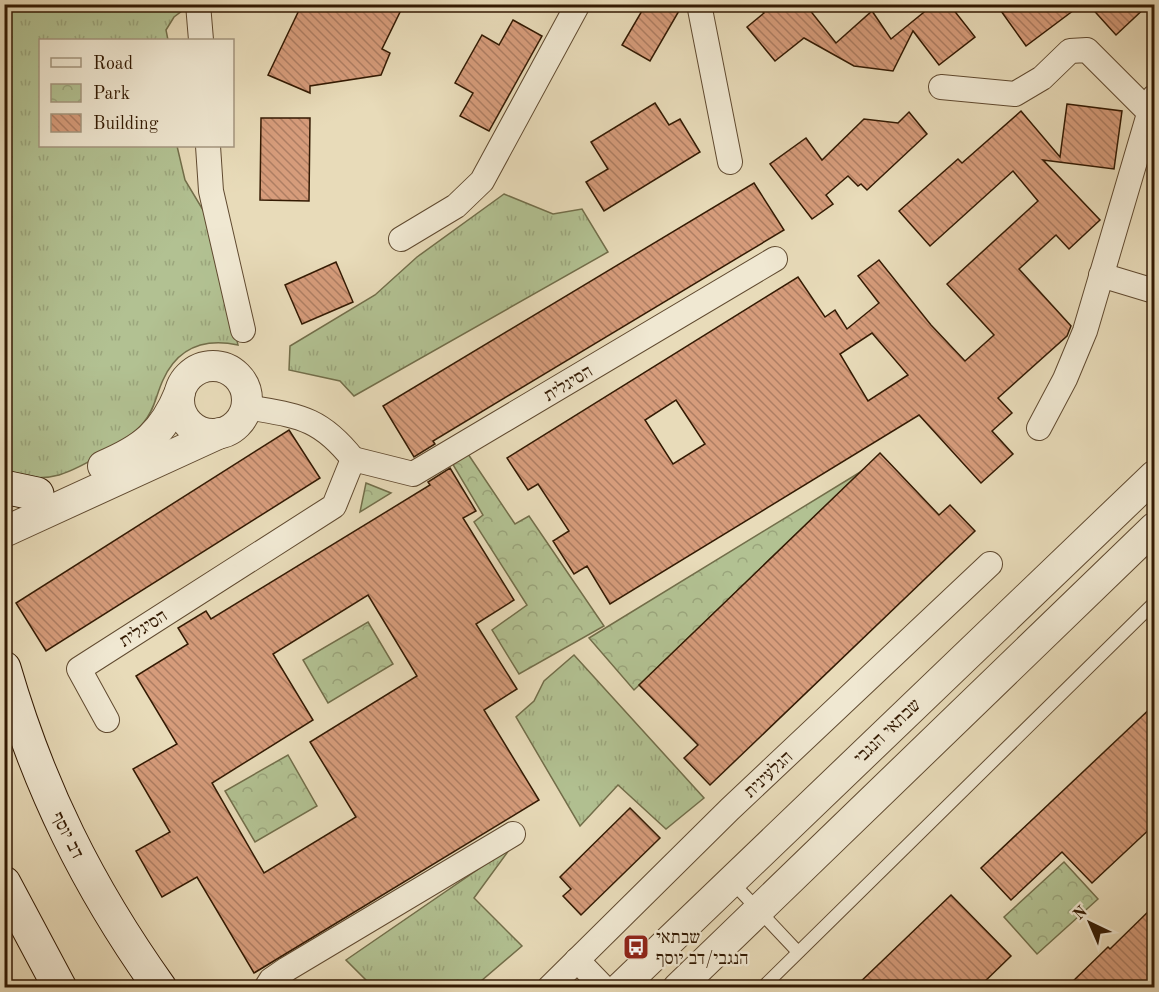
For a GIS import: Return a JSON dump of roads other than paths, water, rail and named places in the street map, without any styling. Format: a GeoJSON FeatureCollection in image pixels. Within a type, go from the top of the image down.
{"type":"FeatureCollection","features":[{"type":"Feature","properties":{"kind":"main road"},"geometry":{"type":"LineString","coordinates":[[4,487],[38,494]]}},
{"type":"Feature","properties":{"kind":"main road","name":"דב יוסף"},"geometry":{"type":"LineString","coordinates":[[4,668],[53,807],[92,884],[160,987]]}},
{"type":"Feature","properties":{"kind":"main road"},"geometry":{"type":"LineString","coordinates":[[4,884],[60,987]]}},
{"type":"Feature","properties":{"kind":"street"},"geometry":{"type":"LineString","coordinates":[[198,4],[201,39]]}},
{"type":"Feature","properties":{"kind":"street"},"geometry":{"type":"LineString","coordinates":[[401,238],[456,206],[482,181],[578,4]]}},
{"type":"Feature","properties":{"kind":"street"},"geometry":{"type":"LineString","coordinates":[[699,4],[730,162]]}},
{"type":"Feature","properties":{"kind":"street"},"geometry":{"type":"LineString","coordinates":[[940,87],[1015,94],[1042,78],[1070,51],[1087,50],[1152,105],[1081,340],[1065,379],[1039,428]]}},
{"type":"Feature","properties":{"kind":"street"},"geometry":{"type":"LineString","coordinates":[[208,147],[211,190],[243,330]]}},
{"type":"Feature","properties":{"kind":"street","name":"הסיגלית"},"geometry":{"type":"LineString","coordinates":[[107,720],[79,669],[334,506],[353,459],[413,474],[775,260]]}},
{"type":"Feature","properties":{"kind":"street"},"geometry":{"type":"LineString","coordinates":[[1101,275],[1155,291]]}},
{"type":"Feature","properties":{"kind":"street"},"geometry":{"type":"LineString","coordinates":[[4,504],[38,494],[122,458],[141,447],[159,432],[171,414],[189,376],[196,370],[205,366],[224,367],[243,382],[247,398],[246,406],[234,426],[4,532]]}},
{"type":"Feature","properties":{"kind":"street"},"geometry":{"type":"LineString","coordinates":[[180,392],[179,402],[185,420],[200,432],[220,433]]}},
{"type":"Feature","properties":{"kind":"street"},"geometry":{"type":"LineString","coordinates":[[246,406],[311,421],[339,442],[353,459]]}},
{"type":"Feature","properties":{"kind":"street","name":"שבתאי הנגבי"},"geometry":{"type":"LineString","coordinates":[[620,987],[1155,476]]}},
{"type":"Feature","properties":{"kind":"street"},"geometry":{"type":"LineString","coordinates":[[678,987],[1155,528]]}},
{"type":"Feature","properties":{"kind":"street","name":"הגלעינית"},"geometry":{"type":"LineString","coordinates":[[549,987],[730,809],[990,564]]}},
{"type":"Feature","properties":{"kind":"street"},"geometry":{"type":"LineString","coordinates":[[266,987],[271,980],[287,969],[513,834]]}},
{"type":"Feature","properties":{"kind":"street"},"geometry":{"type":"LineString","coordinates":[[578,960],[604,987]]}},
{"type":"Feature","properties":{"kind":"lane"},"geometry":{"type":"LineString","coordinates":[[762,987],[1155,603]]}},
{"type":"Feature","properties":{"kind":"lane"},"geometry":{"type":"LineString","coordinates":[[731,880],[798,952]]}},
{"type":"Feature","properties":{"kind":"place","name":"שבתאי הנגבי/דב יוסף"},"geometry":{"type":"Point","coordinates":[636,947]}}]}
